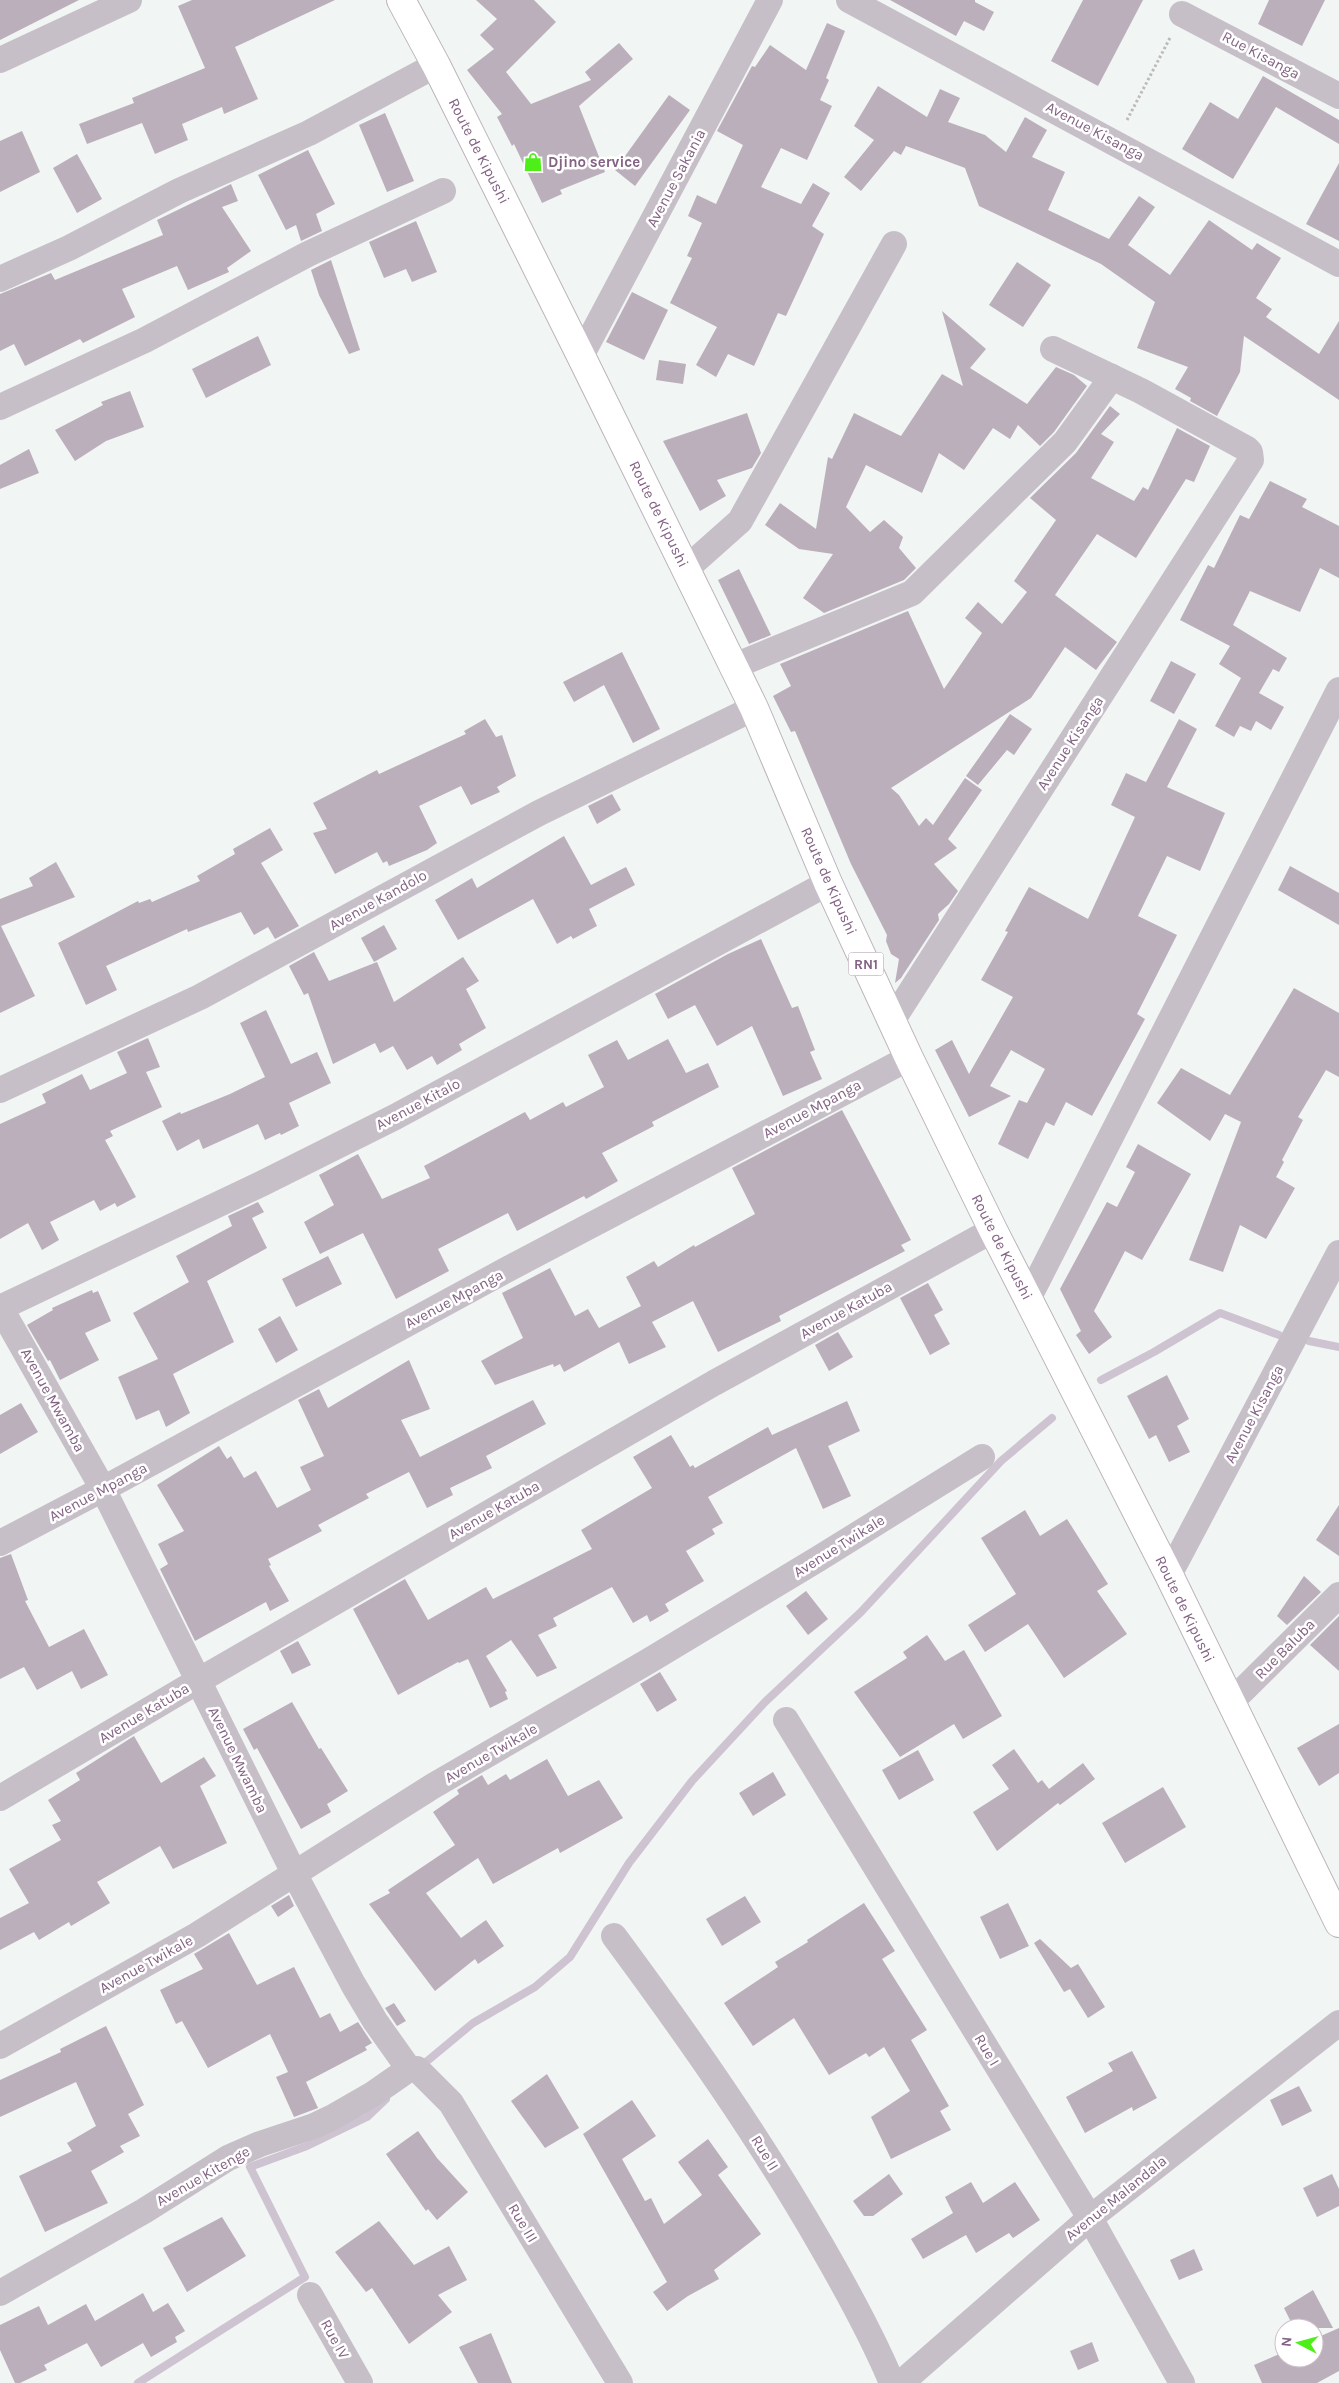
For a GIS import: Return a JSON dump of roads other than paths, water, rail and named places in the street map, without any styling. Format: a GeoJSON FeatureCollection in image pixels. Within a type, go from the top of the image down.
{"type":"FeatureCollection","features":[{"type":"Feature","properties":{"kind":"highway","name":"Route de Kipushi"},"geometry":{"type":"LineString","coordinates":[[401,0],[436,65],[686,569],[732,668],[754,708],[828,883],[909,1058],[993,1230],[1169,1575],[1339,1923]]}},
{"type":"Feature","properties":{"kind":"street"},"geometry":{"type":"LineString","coordinates":[[0,60],[129,0]]}},
{"type":"Feature","properties":{"kind":"street","name":"Avenue Sakania"},"geometry":{"type":"LineString","coordinates":[[581,356],[770,0]]}},
{"type":"Feature","properties":{"kind":"street","name":"Avenue Kisanga"},"geometry":{"type":"LineString","coordinates":[[849,0],[1116,142],[1339,264]]}},
{"type":"Feature","properties":{"kind":"street","name":"Rue Kisanga"},"geometry":{"type":"LineString","coordinates":[[1182,14],[1339,96]]}},
{"type":"Feature","properties":{"kind":"street"},"geometry":{"type":"LineString","coordinates":[[0,279],[69,248],[179,191],[309,133],[436,65]]}},
{"type":"Feature","properties":{"kind":"street"},"geometry":{"type":"LineString","coordinates":[[0,408],[145,340],[308,254],[443,192]]}},
{"type":"Feature","properties":{"kind":"street"},"geometry":{"type":"LineString","coordinates":[[686,569],[740,521],[894,244]]}},
{"type":"Feature","properties":{"kind":"street"},"geometry":{"type":"LineString","coordinates":[[732,668],[912,593],[1064,442],[1112,377],[1053,349]]}},
{"type":"Feature","properties":{"kind":"street","name":"Avenue Kisanga"},"geometry":{"type":"LineString","coordinates":[[892,1021],[1250,465],[1252,456],[1247,449],[1112,377]]}},
{"type":"Feature","properties":{"kind":"street"},"geometry":{"type":"LineString","coordinates":[[1028,1299],[1339,690]]}},
{"type":"Feature","properties":{"kind":"street","name":"Avenue Kandolo"},"geometry":{"type":"LineString","coordinates":[[0,1090],[200,996],[539,813],[754,708]]}},
{"type":"Feature","properties":{"kind":"street","name":"Avenue Kitalo"},"geometry":{"type":"LineString","coordinates":[[0,1308],[261,1184],[395,1117],[828,883]]}},
{"type":"Feature","properties":{"kind":"street","name":"Avenue Mpanga"},"geometry":{"type":"LineString","coordinates":[[0,1543],[103,1490],[517,1265],[909,1058]]}},
{"type":"Feature","properties":{"kind":"street","name":"Avenue Katuba"},"geometry":{"type":"LineString","coordinates":[[0,1798],[198,1681],[714,1383],[993,1230]]}},
{"type":"Feature","properties":{"kind":"street","name":"Avenue Kisanga"},"geometry":{"type":"LineString","coordinates":[[1169,1575],[1339,1253]]}},
{"type":"Feature","properties":{"kind":"street","name":"Avenue Mwamba"},"geometry":{"type":"LineString","coordinates":[[0,1308],[103,1490],[295,1875],[353,1984],[375,2021],[413,2069]]}},
{"type":"Feature","properties":{"kind":"street","name":"Avenue Twikale"},"geometry":{"type":"LineString","coordinates":[[0,2046],[197,1936],[433,1786],[664,1652],[982,1457]]}},
{"type":"Feature","properties":{"kind":"street","name":"Rue Baluba"},"geometry":{"type":"LineString","coordinates":[[1231,1702],[1339,1595]]}},
{"type":"Feature","properties":{"kind":"street","name":"Rue I"},"geometry":{"type":"LineString","coordinates":[[786,1720],[1090,2218],[1182,2383]]}},
{"type":"Feature","properties":{"kind":"street","name":"Rue II"},"geometry":{"type":"LineString","coordinates":[[614,1936],[702,2056],[794,2200],[863,2318],[892,2383]]}},
{"type":"Feature","properties":{"kind":"street","name":"Avenue Malandala"},"geometry":{"type":"LineString","coordinates":[[901,2383],[1090,2218],[1339,2023]]}},
{"type":"Feature","properties":{"kind":"street","name":"Avenue Kitenge"},"geometry":{"type":"LineString","coordinates":[[0,2293],[144,2211],[228,2158],[333,2117],[413,2069]]}},
{"type":"Feature","properties":{"kind":"street","name":"Rue III"},"geometry":{"type":"LineString","coordinates":[[413,2069],[451,2103],[620,2383]]}},
{"type":"Feature","properties":{"kind":"street","name":"Rue IV"},"geometry":{"type":"LineString","coordinates":[[310,2295],[360,2383]]}},
{"type":"Feature","properties":{"kind":"waterway"},"geometry":{"type":"LineString","coordinates":[[1101,1380],[1154,1352],[1220,1313],[1279,1335]]}},
{"type":"Feature","properties":{"kind":"waterway"},"geometry":{"type":"LineString","coordinates":[[1309,1341],[1339,1347]]}},
{"type":"Feature","properties":{"kind":"waterway"},"geometry":{"type":"LineString","coordinates":[[420,2067],[473,2023],[535,1987],[570,1957],[629,1863],[692,1781],[765,1702],[861,1612],[1001,1461],[1052,1418]]}},
{"type":"Feature","properties":{"kind":"waterway"},"geometry":{"type":"LineString","coordinates":[[138,2383],[305,2277],[250,2167],[307,2146],[367,2117],[386,2099]]}},
{"type":"Feature","properties":{"kind":"place","name":"Djino service"},"geometry":{"type":"Point","coordinates":[533,162]}}]}
